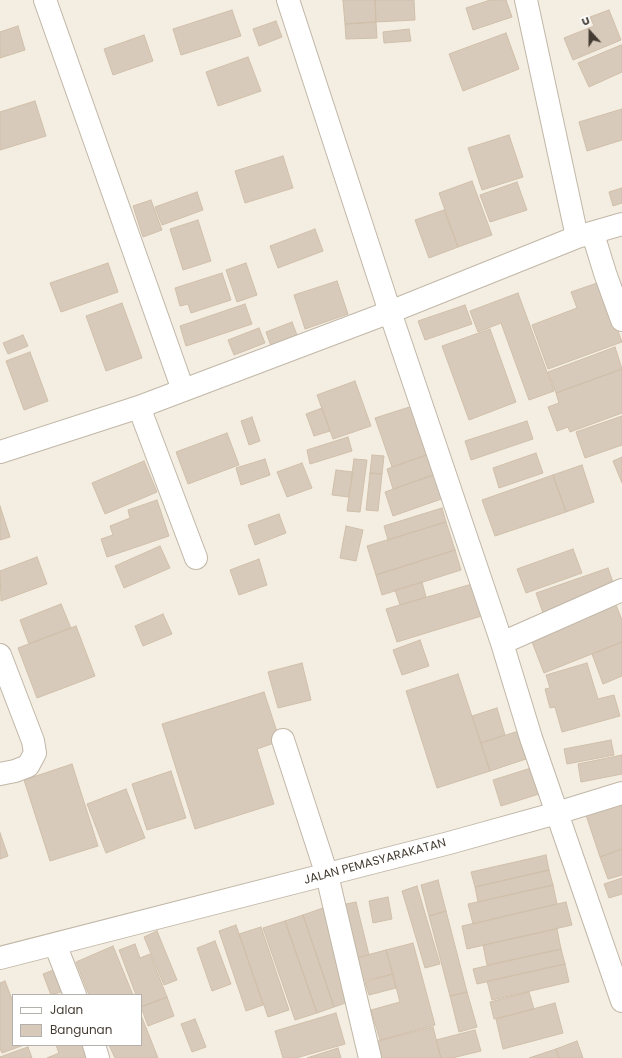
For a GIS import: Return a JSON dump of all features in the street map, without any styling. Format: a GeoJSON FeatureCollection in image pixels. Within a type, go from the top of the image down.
{"type":"FeatureCollection","features":[{"type":"Feature","properties":{"kind":"street"},"geometry":{"type":"LineString","coordinates":[[45,0],[183,390]]}},
{"type":"Feature","properties":{"kind":"street"},"geometry":{"type":"LineString","coordinates":[[288,0],[390,312],[502,643],[530,738],[621,995]]}},
{"type":"Feature","properties":{"kind":"street"},"geometry":{"type":"LineString","coordinates":[[526,0],[585,235],[605,273],[622,320]]}},
{"type":"Feature","properties":{"kind":"street"},"geometry":{"type":"LineString","coordinates":[[0,452],[139,407],[390,312],[585,235],[622,224]]}},
{"type":"Feature","properties":{"kind":"street"},"geometry":{"type":"LineString","coordinates":[[139,407],[196,558]]}},
{"type":"Feature","properties":{"kind":"street"},"geometry":{"type":"LineString","coordinates":[[502,643],[622,590]]}},
{"type":"Feature","properties":{"kind":"street"},"geometry":{"type":"LineString","coordinates":[[0,655],[33,741],[36,753],[28,766],[15,771],[0,774]]}},
{"type":"Feature","properties":{"kind":"street"},"geometry":{"type":"LineString","coordinates":[[283,740],[327,875],[370,1058]]}},
{"type":"Feature","properties":{"kind":"street","name":"JALAN PEMASYARAKATAN"},"geometry":{"type":"LineString","coordinates":[[0,958],[327,875],[557,813],[622,793]]}},
{"type":"Feature","properties":{"kind":"street"},"geometry":{"type":"LineString","coordinates":[[55,944],[75,994]]}},
{"type":"Feature","properties":{"kind":"street"},"geometry":{"type":"LineString","coordinates":[[94,1046],[98,1058]]}},
{"type":"Feature","properties":{"kind":"building"},"geometry":{"type":"Polygon","coordinates":[[[343,0],[375,0],[376,22],[345,24],[343,0]]]}},
{"type":"Feature","properties":{"kind":"building"},"geometry":{"type":"Polygon","coordinates":[[[375,0],[414,0],[415,20],[376,22],[375,0]]]}},
{"type":"Feature","properties":{"kind":"building"},"geometry":{"type":"Polygon","coordinates":[[[490,0],[506,0],[512,17],[473,30],[466,8],[490,0]]]}},
{"type":"Feature","properties":{"kind":"building"},"geometry":{"type":"Polygon","coordinates":[[[232,10],[241,36],[181,55],[173,29],[232,10]]]}},
{"type":"Feature","properties":{"kind":"building"},"geometry":{"type":"Polygon","coordinates":[[[609,10],[621,40],[573,60],[564,38],[594,26],[590,17],[609,10]]]}},
{"type":"Feature","properties":{"kind":"building"},"geometry":{"type":"Polygon","coordinates":[[[276,21],[282,37],[259,46],[253,29],[276,21]]]}},
{"type":"Feature","properties":{"kind":"building"},"geometry":{"type":"Polygon","coordinates":[[[376,22],[377,38],[346,39],[345,24],[376,22]]]}},
{"type":"Feature","properties":{"kind":"building"},"geometry":{"type":"Polygon","coordinates":[[[18,26],[25,50],[0,58],[0,32],[18,26]]]}},
{"type":"Feature","properties":{"kind":"building"},"geometry":{"type":"Polygon","coordinates":[[[409,29],[411,41],[384,43],[383,32],[409,29]]]}},
{"type":"Feature","properties":{"kind":"building"},"geometry":{"type":"Polygon","coordinates":[[[506,33],[519,69],[463,91],[449,54],[506,33]]]}},
{"type":"Feature","properties":{"kind":"building"},"geometry":{"type":"Polygon","coordinates":[[[144,35],[153,61],[113,75],[104,49],[144,35]]]}},
{"type":"Feature","properties":{"kind":"building"},"geometry":{"type":"Polygon","coordinates":[[[621,45],[622,72],[589,87],[578,63],[621,45]]]}},
{"type":"Feature","properties":{"kind":"building"},"geometry":{"type":"Polygon","coordinates":[[[248,57],[261,91],[218,106],[206,72],[248,57]]]}},
{"type":"Feature","properties":{"kind":"building"},"geometry":{"type":"Polygon","coordinates":[[[35,101],[46,136],[0,150],[0,112],[35,101]]]}},
{"type":"Feature","properties":{"kind":"building"},"geometry":{"type":"Polygon","coordinates":[[[622,109],[622,140],[587,151],[579,122],[622,109]]]}},
{"type":"Feature","properties":{"kind":"building"},"geometry":{"type":"Polygon","coordinates":[[[509,135],[523,177],[482,190],[468,148],[509,135]]]}},
{"type":"Feature","properties":{"kind":"building"},"geometry":{"type":"Polygon","coordinates":[[[283,156],[293,188],[245,203],[235,171],[283,156]]]}},
{"type":"Feature","properties":{"kind":"building"},"geometry":{"type":"Polygon","coordinates":[[[472,181],[492,235],[458,247],[439,193],[472,181]]]}},
{"type":"Feature","properties":{"kind":"building"},"geometry":{"type":"Polygon","coordinates":[[[517,182],[527,210],[490,222],[480,195],[517,182]]]}},
{"type":"Feature","properties":{"kind":"building"},"geometry":{"type":"Polygon","coordinates":[[[622,188],[622,203],[613,206],[609,192],[622,188]]]}},
{"type":"Feature","properties":{"kind":"building"},"geometry":{"type":"Polygon","coordinates":[[[197,192],[203,210],[162,225],[155,207],[197,192]]]}},
{"type":"Feature","properties":{"kind":"building"},"geometry":{"type":"Polygon","coordinates":[[[151,200],[162,230],[143,237],[133,206],[151,200]]]}},
{"type":"Feature","properties":{"kind":"building"},"geometry":{"type":"Polygon","coordinates":[[[444,210],[458,247],[429,258],[415,220],[444,210]]]}},
{"type":"Feature","properties":{"kind":"building"},"geometry":{"type":"Polygon","coordinates":[[[198,220],[211,261],[183,270],[170,229],[198,220]]]}},
{"type":"Feature","properties":{"kind":"building"},"geometry":{"type":"Polygon","coordinates":[[[315,229],[323,251],[278,268],[270,246],[315,229]]]}},
{"type":"Feature","properties":{"kind":"building"},"geometry":{"type":"Polygon","coordinates":[[[108,263],[118,292],[61,312],[50,283],[108,263]]]}},
{"type":"Feature","properties":{"kind":"building"},"geometry":{"type":"Polygon","coordinates":[[[246,263],[257,295],[237,302],[226,270],[246,263]]]}},
{"type":"Feature","properties":{"kind":"building"},"geometry":{"type":"Polygon","coordinates":[[[222,273],[231,300],[191,313],[188,304],[180,306],[175,288],[222,273]]]}},
{"type":"Feature","properties":{"kind":"building"},"geometry":{"type":"Polygon","coordinates":[[[337,281],[348,314],[305,329],[294,295],[337,281]]]}},
{"type":"Feature","properties":{"kind":"building"},"geometry":{"type":"Polygon","coordinates":[[[600,282],[622,342],[548,369],[532,325],[577,308],[571,292],[600,282]]]}},
{"type":"Feature","properties":{"kind":"building"},"geometry":{"type":"Polygon","coordinates":[[[518,293],[554,391],[529,400],[501,323],[478,332],[470,311],[518,293]]]}},
{"type":"Feature","properties":{"kind":"building"},"geometry":{"type":"Polygon","coordinates":[[[122,303],[142,358],[106,371],[86,316],[122,303]]]}},
{"type":"Feature","properties":{"kind":"building"},"geometry":{"type":"Polygon","coordinates":[[[245,304],[252,324],[186,346],[180,326],[245,304]]]}},
{"type":"Feature","properties":{"kind":"building"},"geometry":{"type":"Polygon","coordinates":[[[465,305],[472,324],[425,340],[418,321],[465,305]]]}},
{"type":"Feature","properties":{"kind":"building"},"geometry":{"type":"Polygon","coordinates":[[[292,322],[297,335],[271,346],[266,332],[292,322]]]}},
{"type":"Feature","properties":{"kind":"building"},"geometry":{"type":"Polygon","coordinates":[[[259,328],[265,343],[234,355],[228,340],[259,328]]]}},
{"type":"Feature","properties":{"kind":"building"},"geometry":{"type":"Polygon","coordinates":[[[490,329],[516,402],[469,420],[442,346],[490,329]]]}},
{"type":"Feature","properties":{"kind":"building"},"geometry":{"type":"Polygon","coordinates":[[[23,335],[28,346],[8,354],[3,343],[23,335]]]}},
{"type":"Feature","properties":{"kind":"building"},"geometry":{"type":"Polygon","coordinates":[[[615,347],[622,369],[556,393],[548,372],[615,347]]]}},
{"type":"Feature","properties":{"kind":"building"},"geometry":{"type":"Polygon","coordinates":[[[30,352],[48,401],[24,410],[6,361],[30,352]]]}},
{"type":"Feature","properties":{"kind":"building"},"geometry":{"type":"Polygon","coordinates":[[[622,369],[622,413],[570,432],[568,427],[557,431],[548,407],[559,403],[556,393],[622,369]]]}},
{"type":"Feature","properties":{"kind":"building"},"geometry":{"type":"Polygon","coordinates":[[[355,381],[371,426],[333,439],[317,395],[355,381]]]}},
{"type":"Feature","properties":{"kind":"building"},"geometry":{"type":"Polygon","coordinates":[[[419,404],[435,452],[392,467],[375,418],[419,404]]]}},
{"type":"Feature","properties":{"kind":"building"},"geometry":{"type":"Polygon","coordinates":[[[322,408],[330,431],[314,436],[306,414],[322,408]]]}},
{"type":"Feature","properties":{"kind":"building"},"geometry":{"type":"Polygon","coordinates":[[[622,416],[622,445],[585,458],[576,432],[622,416]]]}},
{"type":"Feature","properties":{"kind":"building"},"geometry":{"type":"Polygon","coordinates":[[[252,417],[260,441],[249,445],[241,421],[252,417]]]}},
{"type":"Feature","properties":{"kind":"building"},"geometry":{"type":"Polygon","coordinates":[[[527,421],[533,439],[471,460],[465,441],[527,421]]]}},
{"type":"Feature","properties":{"kind":"building"},"geometry":{"type":"Polygon","coordinates":[[[227,433],[239,465],[188,484],[176,452],[227,433]]]}},
{"type":"Feature","properties":{"kind":"building"},"geometry":{"type":"Polygon","coordinates":[[[348,437],[352,451],[310,464],[307,450],[348,437]]]}},
{"type":"Feature","properties":{"kind":"building"},"geometry":{"type":"Polygon","coordinates":[[[435,452],[442,472],[393,489],[387,469],[435,452]]]}},
{"type":"Feature","properties":{"kind":"building"},"geometry":{"type":"Polygon","coordinates":[[[536,453],[543,473],[499,488],[493,468],[536,453]]]}},
{"type":"Feature","properties":{"kind":"building"},"geometry":{"type":"Polygon","coordinates":[[[372,455],[384,456],[382,474],[370,473],[372,455]]]}},
{"type":"Feature","properties":{"kind":"building"},"geometry":{"type":"Polygon","coordinates":[[[622,457],[622,483],[613,461],[622,457]]]}},
{"type":"Feature","properties":{"kind":"building"},"geometry":{"type":"Polygon","coordinates":[[[265,459],[270,475],[241,485],[236,468],[265,459]]]}},
{"type":"Feature","properties":{"kind":"building"},"geometry":{"type":"Polygon","coordinates":[[[354,459],[367,460],[360,512],[347,511],[354,459]]]}},
{"type":"Feature","properties":{"kind":"building"},"geometry":{"type":"Polygon","coordinates":[[[144,461],[157,492],[105,514],[92,483],[144,461]]]}},
{"type":"Feature","properties":{"kind":"building"},"geometry":{"type":"Polygon","coordinates":[[[302,463],[312,488],[287,497],[277,472],[302,463]]]}},
{"type":"Feature","properties":{"kind":"building"},"geometry":{"type":"Polygon","coordinates":[[[582,465],[594,502],[566,512],[553,475],[582,465]]]}},
{"type":"Feature","properties":{"kind":"building"},"geometry":{"type":"Polygon","coordinates":[[[336,470],[353,472],[349,497],[332,495],[336,470]]]}},
{"type":"Feature","properties":{"kind":"building"},"geometry":{"type":"Polygon","coordinates":[[[442,472],[450,496],[393,516],[385,492],[442,472]]]}},
{"type":"Feature","properties":{"kind":"building"},"geometry":{"type":"Polygon","coordinates":[[[370,473],[382,474],[378,511],[366,510],[370,473]]]}},
{"type":"Feature","properties":{"kind":"building"},"geometry":{"type":"Polygon","coordinates":[[[553,475],[566,512],[495,536],[482,500],[553,475]]]}},
{"type":"Feature","properties":{"kind":"building"},"geometry":{"type":"Polygon","coordinates":[[[157,500],[169,536],[107,557],[101,539],[113,535],[110,526],[130,518],[128,510],[157,500]]]}},
{"type":"Feature","properties":{"kind":"building"},"geometry":{"type":"Polygon","coordinates":[[[0,506],[10,537],[0,540],[0,506]]]}},
{"type":"Feature","properties":{"kind":"building"},"geometry":{"type":"Polygon","coordinates":[[[442,508],[446,522],[388,540],[384,526],[442,508]]]}},
{"type":"Feature","properties":{"kind":"building"},"geometry":{"type":"Polygon","coordinates":[[[279,514],[286,533],[255,545],[248,525],[279,514]]]}},
{"type":"Feature","properties":{"kind":"building"},"geometry":{"type":"Polygon","coordinates":[[[446,522],[455,550],[376,575],[367,546],[446,522]]]}},
{"type":"Feature","properties":{"kind":"building"},"geometry":{"type":"Polygon","coordinates":[[[346,526],[363,530],[356,561],[340,558],[346,526]]]}},
{"type":"Feature","properties":{"kind":"building"},"geometry":{"type":"Polygon","coordinates":[[[160,546],[170,568],[124,588],[115,566],[160,546]]]}},
{"type":"Feature","properties":{"kind":"building"},"geometry":{"type":"Polygon","coordinates":[[[573,549],[582,573],[526,593],[517,569],[573,549]]]}},
{"type":"Feature","properties":{"kind":"building"},"geometry":{"type":"Polygon","coordinates":[[[455,550],[461,570],[382,595],[376,575],[455,550]]]}},
{"type":"Feature","properties":{"kind":"building"},"geometry":{"type":"Polygon","coordinates":[[[37,557],[47,584],[1,601],[0,571],[37,557]]]}},
{"type":"Feature","properties":{"kind":"building"},"geometry":{"type":"Polygon","coordinates":[[[259,559],[267,585],[239,595],[230,570],[259,559]]]}},
{"type":"Feature","properties":{"kind":"building"},"geometry":{"type":"Polygon","coordinates":[[[608,568],[615,588],[543,613],[536,593],[608,568]]]}},
{"type":"Feature","properties":{"kind":"building"},"geometry":{"type":"Polygon","coordinates":[[[422,582],[426,597],[400,605],[395,590],[422,582]]]}},
{"type":"Feature","properties":{"kind":"building"},"geometry":{"type":"Polygon","coordinates":[[[479,582],[488,614],[397,642],[386,609],[479,582]]]}},
{"type":"Feature","properties":{"kind":"building"},"geometry":{"type":"Polygon","coordinates":[[[614,600],[622,620],[622,642],[544,673],[529,634],[614,600]]]}},
{"type":"Feature","properties":{"kind":"building"},"geometry":{"type":"Polygon","coordinates":[[[61,604],[71,628],[29,644],[20,620],[61,604]]]}},
{"type":"Feature","properties":{"kind":"building"},"geometry":{"type":"Polygon","coordinates":[[[163,614],[172,634],[143,646],[135,626],[163,614]]]}},
{"type":"Feature","properties":{"kind":"building"},"geometry":{"type":"Polygon","coordinates":[[[76,626],[95,676],[37,698],[18,648],[76,626]]]}},
{"type":"Feature","properties":{"kind":"building"},"geometry":{"type":"Polygon","coordinates":[[[420,640],[429,666],[402,675],[393,650],[420,640]]]}},
{"type":"Feature","properties":{"kind":"building"},"geometry":{"type":"Polygon","coordinates":[[[622,642],[622,676],[603,684],[592,654],[622,642]]]}},
{"type":"Feature","properties":{"kind":"building"},"geometry":{"type":"Polygon","coordinates":[[[302,663],[311,700],[278,708],[268,672],[302,663]]]}},
{"type":"Feature","properties":{"kind":"building"},"geometry":{"type":"Polygon","coordinates":[[[587,663],[598,699],[614,695],[620,716],[562,732],[555,707],[550,708],[545,689],[550,688],[546,675],[587,663]]]}},
{"type":"Feature","properties":{"kind":"building"},"geometry":{"type":"Polygon","coordinates":[[[458,674],[490,771],[437,788],[406,691],[458,674]]]}},
{"type":"Feature","properties":{"kind":"building"},"geometry":{"type":"Polygon","coordinates":[[[264,692],[280,741],[257,749],[274,804],[195,829],[162,724],[264,692]]]}},
{"type":"Feature","properties":{"kind":"building"},"geometry":{"type":"Polygon","coordinates":[[[497,708],[505,735],[481,743],[472,716],[497,708]]]}},
{"type":"Feature","properties":{"kind":"building"},"geometry":{"type":"Polygon","coordinates":[[[525,729],[535,756],[490,771],[481,743],[525,729]]]}},
{"type":"Feature","properties":{"kind":"building"},"geometry":{"type":"Polygon","coordinates":[[[611,740],[614,755],[567,764],[564,749],[611,740]]]}},
{"type":"Feature","properties":{"kind":"building"},"geometry":{"type":"Polygon","coordinates":[[[622,755],[622,774],[581,782],[578,764],[622,755]]]}},
{"type":"Feature","properties":{"kind":"building"},"geometry":{"type":"Polygon","coordinates":[[[72,764],[98,846],[50,861],[24,780],[72,764]]]}},
{"type":"Feature","properties":{"kind":"building"},"geometry":{"type":"Polygon","coordinates":[[[531,768],[539,794],[501,806],[493,780],[531,768]]]}},
{"type":"Feature","properties":{"kind":"building"},"geometry":{"type":"Polygon","coordinates":[[[171,771],[186,818],[147,830],[132,784],[171,771]]]}},
{"type":"Feature","properties":{"kind":"building"},"geometry":{"type":"Polygon","coordinates":[[[126,789],[145,838],[106,853],[87,804],[126,789]]]}},
{"type":"Feature","properties":{"kind":"building"},"geometry":{"type":"Polygon","coordinates":[[[622,802],[622,849],[600,857],[586,815],[622,802]]]}},
{"type":"Feature","properties":{"kind":"building"},"geometry":{"type":"Polygon","coordinates":[[[0,833],[8,856],[0,859],[0,833]]]}},
{"type":"Feature","properties":{"kind":"building"},"geometry":{"type":"Polygon","coordinates":[[[622,849],[622,875],[608,879],[600,857],[622,849]]]}},
{"type":"Feature","properties":{"kind":"building"},"geometry":{"type":"Polygon","coordinates":[[[546,855],[549,870],[475,887],[471,872],[546,855]]]}},
{"type":"Feature","properties":{"kind":"building"},"geometry":{"type":"Polygon","coordinates":[[[549,870],[553,885],[478,902],[475,887],[549,870]]]}},
{"type":"Feature","properties":{"kind":"building"},"geometry":{"type":"Polygon","coordinates":[[[622,878],[622,894],[609,898],[604,884],[622,878]]]}},
{"type":"Feature","properties":{"kind":"building"},"geometry":{"type":"Polygon","coordinates":[[[438,880],[446,911],[429,916],[421,885],[438,880]]]}},
{"type":"Feature","properties":{"kind":"building"},"geometry":{"type":"Polygon","coordinates":[[[553,885],[557,904],[473,924],[468,904],[553,885]]]}},
{"type":"Feature","properties":{"kind":"building"},"geometry":{"type":"Polygon","coordinates":[[[417,886],[440,964],[425,968],[402,891],[417,886]]]}},
{"type":"Feature","properties":{"kind":"building"},"geometry":{"type":"Polygon","coordinates":[[[388,897],[392,919],[373,923],[369,901],[388,897]]]}},
{"type":"Feature","properties":{"kind":"building"},"geometry":{"type":"Polygon","coordinates":[[[356,902],[369,955],[348,960],[336,906],[356,902]]]}},
{"type":"Feature","properties":{"kind":"building"},"geometry":{"type":"Polygon","coordinates":[[[566,902],[572,925],[467,949],[462,926],[566,902]]]}},
{"type":"Feature","properties":{"kind":"building"},"geometry":{"type":"Polygon","coordinates":[[[323,908],[354,1000],[334,1007],[303,915],[323,908]]]}},
{"type":"Feature","properties":{"kind":"building"},"geometry":{"type":"Polygon","coordinates":[[[446,911],[467,992],[450,996],[429,916],[446,911]]]}},
{"type":"Feature","properties":{"kind":"building"},"geometry":{"type":"Polygon","coordinates":[[[303,915],[334,1007],[317,1013],[285,921],[303,915]]]}},
{"type":"Feature","properties":{"kind":"building"},"geometry":{"type":"Polygon","coordinates":[[[285,921],[317,1013],[295,1020],[263,928],[285,921]]]}},
{"type":"Feature","properties":{"kind":"building"},"geometry":{"type":"Polygon","coordinates":[[[236,925],[263,1005],[246,1011],[219,931],[236,925]]]}},
{"type":"Feature","properties":{"kind":"building"},"geometry":{"type":"Polygon","coordinates":[[[261,927],[289,1010],[268,1017],[239,934],[261,927]]]}},
{"type":"Feature","properties":{"kind":"building"},"geometry":{"type":"Polygon","coordinates":[[[557,929],[561,949],[487,965],[483,945],[557,929]]]}},
{"type":"Feature","properties":{"kind":"building"},"geometry":{"type":"Polygon","coordinates":[[[157,931],[177,980],[164,985],[144,937],[157,931]]]}},
{"type":"Feature","properties":{"kind":"building"},"geometry":{"type":"Polygon","coordinates":[[[215,941],[231,984],[212,991],[197,948],[215,941]]]}},
{"type":"Feature","properties":{"kind":"building"},"geometry":{"type":"Polygon","coordinates":[[[413,943],[435,1025],[380,1040],[371,1010],[400,1002],[386,950],[413,943]]]}},
{"type":"Feature","properties":{"kind":"building"},"geometry":{"type":"Polygon","coordinates":[[[135,944],[140,958],[150,954],[167,997],[142,1007],[142,994],[136,994],[119,950],[135,944]]]}},
{"type":"Feature","properties":{"kind":"building"},"geometry":{"type":"Polygon","coordinates":[[[113,946],[133,994],[89,994],[76,962],[113,946]]]}},
{"type":"Feature","properties":{"kind":"building"},"geometry":{"type":"Polygon","coordinates":[[[561,949],[565,964],[477,984],[473,969],[561,949]]]}},
{"type":"Feature","properties":{"kind":"building"},"geometry":{"type":"Polygon","coordinates":[[[386,950],[393,974],[354,983],[348,960],[386,950]]]}},
{"type":"Feature","properties":{"kind":"building"},"geometry":{"type":"Polygon","coordinates":[[[565,964],[569,982],[492,1000],[487,981],[565,964]]]}},
{"type":"Feature","properties":{"kind":"building"},"geometry":{"type":"Polygon","coordinates":[[[56,969],[64,991],[51,994],[43,974],[56,969]]]}},
{"type":"Feature","properties":{"kind":"building"},"geometry":{"type":"Polygon","coordinates":[[[393,974],[396,988],[369,995],[365,982],[393,974]]]}},
{"type":"Feature","properties":{"kind":"building"},"geometry":{"type":"Polygon","coordinates":[[[5,981],[12,999],[12,1046],[21,1046],[2,1053],[0,1049],[0,983],[5,981]]]}},
{"type":"Feature","properties":{"kind":"building"},"geometry":{"type":"Polygon","coordinates":[[[467,992],[477,1027],[459,1032],[450,996],[467,992]]]}},
{"type":"Feature","properties":{"kind":"building"},"geometry":{"type":"Polygon","coordinates":[[[529,992],[534,1009],[494,1019],[490,1002],[529,992]]]}},
{"type":"Feature","properties":{"kind":"building"},"geometry":{"type":"Polygon","coordinates":[[[167,997],[174,1016],[148,1026],[142,1007],[167,997]]]}},
{"type":"Feature","properties":{"kind":"building"},"geometry":{"type":"Polygon","coordinates":[[[555,1003],[563,1033],[503,1049],[496,1019],[555,1003]]]}},
{"type":"Feature","properties":{"kind":"building"},"geometry":{"type":"Polygon","coordinates":[[[336,1013],[345,1044],[296,1058],[283,1058],[275,1031],[336,1013]]]}},
{"type":"Feature","properties":{"kind":"building"},"geometry":{"type":"Polygon","coordinates":[[[142,1018],[158,1058],[115,1058],[109,1046],[142,1046],[142,1018]]]}},
{"type":"Feature","properties":{"kind":"building"},"geometry":{"type":"Polygon","coordinates":[[[195,1019],[206,1047],[192,1052],[181,1024],[195,1019]]]}},
{"type":"Feature","properties":{"kind":"building"},"geometry":{"type":"Polygon","coordinates":[[[433,1027],[441,1058],[378,1058],[374,1042],[433,1027]]]}},
{"type":"Feature","properties":{"kind":"building"},"geometry":{"type":"Polygon","coordinates":[[[475,1030],[481,1051],[452,1058],[441,1058],[436,1040],[475,1030]]]}},
{"type":"Feature","properties":{"kind":"building"},"geometry":{"type":"Polygon","coordinates":[[[577,1041],[583,1058],[559,1058],[556,1049],[577,1041]]]}},
{"type":"Feature","properties":{"kind":"building"},"geometry":{"type":"Polygon","coordinates":[[[56,1046],[82,1046],[86,1058],[47,1058],[59,1053],[56,1046]]]}},
{"type":"Feature","properties":{"kind":"building"},"geometry":{"type":"Polygon","coordinates":[[[28,1047],[32,1058],[0,1058],[0,1057],[28,1047]]]}},
{"type":"Feature","properties":{"kind":"building"},"geometry":{"type":"Polygon","coordinates":[[[338,1048],[341,1058],[307,1058],[338,1048]]]}},
{"type":"Feature","properties":{"kind":"building"},"geometry":{"type":"Polygon","coordinates":[[[556,1049],[559,1058],[529,1058],[556,1049]]]}}]}
